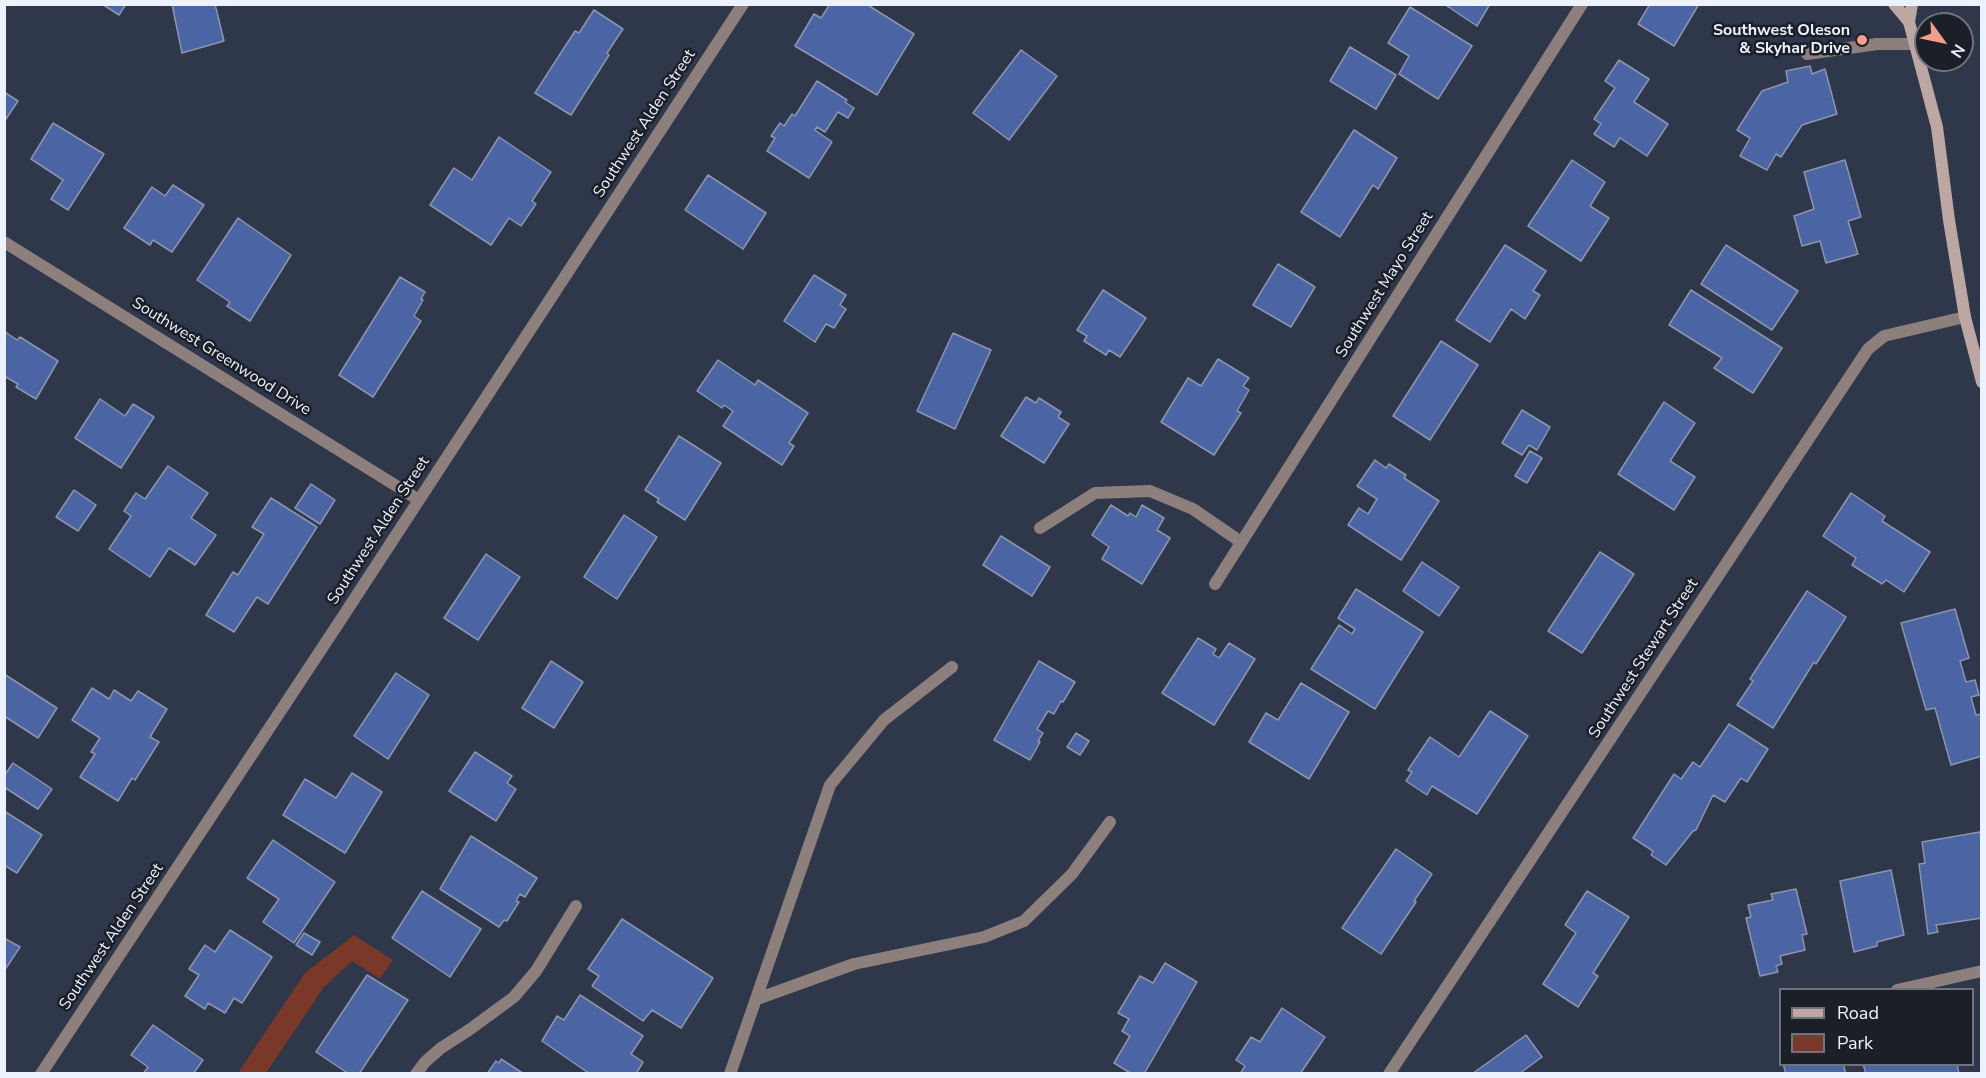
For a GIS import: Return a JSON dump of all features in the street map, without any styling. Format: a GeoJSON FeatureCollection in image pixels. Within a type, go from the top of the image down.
{"type":"FeatureCollection","features":[{"type":"Feature","properties":{"kind":"main road"},"geometry":{"type":"LineString","coordinates":[[1894,4],[1909,22],[1914,40]]}},
{"type":"Feature","properties":{"kind":"main road"},"geometry":{"type":"LineString","coordinates":[[1909,22],[1912,4]]}},
{"type":"Feature","properties":{"kind":"main road"},"geometry":{"type":"LineString","coordinates":[[1922,72],[1936,127],[1965,317],[1982,382]]}},
{"type":"Feature","properties":{"kind":"street","name":"Southwest Alden Street"},"geometry":{"type":"LineString","coordinates":[[41,1074],[743,4]]}},
{"type":"Feature","properties":{"kind":"street","name":"Southwest Mayo Street"},"geometry":{"type":"LineString","coordinates":[[1215,584],[1582,4]]}},
{"type":"Feature","properties":{"kind":"street"},"geometry":{"type":"LineString","coordinates":[[1807,54],[1877,44],[1914,44]]}},
{"type":"Feature","properties":{"kind":"street","name":"Southwest Greenwood Drive"},"geometry":{"type":"LineString","coordinates":[[4,242],[419,500]]}},
{"type":"Feature","properties":{"kind":"street","name":"Southwest Stewart Street"},"geometry":{"type":"LineString","coordinates":[[1389,1074],[1869,349],[1884,336],[1965,317]]}},
{"type":"Feature","properties":{"kind":"street"},"geometry":{"type":"LineString","coordinates":[[1040,528],[1095,493],[1150,490],[1193,509],[1241,542]]}},
{"type":"Feature","properties":{"kind":"street"},"geometry":{"type":"LineString","coordinates":[[730,1074],[830,785],[884,720],[952,667]]}},
{"type":"Feature","properties":{"kind":"street"},"geometry":{"type":"LineString","coordinates":[[757,999],[854,964],[984,937],[1024,921],[1072,874],[1110,822]]}},
{"type":"Feature","properties":{"kind":"street"},"geometry":{"type":"LineString","coordinates":[[416,1074],[425,1062],[441,1048],[514,997],[536,971],[576,906]]}},
{"type":"Feature","properties":{"kind":"street"},"geometry":{"type":"LineString","coordinates":[[1906,988],[1982,971]]}},
{"type":"Feature","properties":{"kind":"green space"},"geometry":{"type":"Polygon","coordinates":[[[354,935],[393,960],[380,979],[352,961],[324,987],[266,1073],[238,1073],[305,973],[354,935]]]}},
{"type":"Feature","properties":{"kind":"building"},"geometry":{"type":"Polygon","coordinates":[[[102,4],[126,4],[119,15],[102,4]]]}},
{"type":"Feature","properties":{"kind":"building"},"geometry":{"type":"Polygon","coordinates":[[[172,4],[215,4],[224,41],[182,53],[172,4]]]}},
{"type":"Feature","properties":{"kind":"building"},"geometry":{"type":"Polygon","coordinates":[[[830,4],[866,4],[914,34],[877,95],[795,46],[814,14],[821,18],[830,4]]]}},
{"type":"Feature","properties":{"kind":"building"},"geometry":{"type":"Polygon","coordinates":[[[1444,4],[1490,4],[1477,26],[1444,4]]]}},
{"type":"Feature","properties":{"kind":"building"},"geometry":{"type":"Polygon","coordinates":[[[1650,4],[1699,4],[1674,46],[1638,24],[1650,4]]]}},
{"type":"Feature","properties":{"kind":"building"},"geometry":{"type":"Polygon","coordinates":[[[1410,7],[1472,46],[1438,99],[1399,74],[1409,56],[1388,43],[1410,7]]]}},
{"type":"Feature","properties":{"kind":"building"},"geometry":{"type":"Polygon","coordinates":[[[594,10],[623,29],[571,115],[535,93],[575,31],[579,33],[594,10]]]}},
{"type":"Feature","properties":{"kind":"building"},"geometry":{"type":"Polygon","coordinates":[[[1350,47],[1396,75],[1376,109],[1330,81],[1350,47]]]}},
{"type":"Feature","properties":{"kind":"building"},"geometry":{"type":"Polygon","coordinates":[[[1021,50],[1057,76],[1009,140],[973,113],[1021,50]]]}},
{"type":"Feature","properties":{"kind":"building"},"geometry":{"type":"Polygon","coordinates":[[[1619,60],[1649,79],[1634,102],[1668,124],[1647,156],[1620,138],[1614,147],[1594,134],[1601,124],[1594,119],[1615,88],[1605,81],[1619,60]]]}},
{"type":"Feature","properties":{"kind":"building"},"geometry":{"type":"Polygon","coordinates":[[[1810,66],[1812,74],[1825,69],[1837,114],[1802,125],[1781,157],[1776,154],[1767,170],[1740,156],[1750,138],[1737,130],[1762,91],[1788,82],[1786,71],[1810,66]]]}},
{"type":"Feature","properties":{"kind":"building"},"geometry":{"type":"Polygon","coordinates":[[[817,81],[847,100],[845,102],[854,108],[848,118],[838,112],[825,132],[817,127],[815,130],[832,142],[809,178],[767,151],[775,138],[771,136],[780,123],[784,126],[792,114],[795,116],[817,81]]]}},
{"type":"Feature","properties":{"kind":"building"},"geometry":{"type":"Polygon","coordinates":[[[4,92],[18,101],[4,122],[4,92]]]}},
{"type":"Feature","properties":{"kind":"building"},"geometry":{"type":"Polygon","coordinates":[[[53,123],[104,154],[68,210],[51,199],[63,180],[31,159],[53,123]]]}},
{"type":"Feature","properties":{"kind":"building"},"geometry":{"type":"Polygon","coordinates":[[[1354,130],[1397,158],[1378,189],[1373,185],[1340,237],[1301,212],[1354,130]]]}},
{"type":"Feature","properties":{"kind":"building"},"geometry":{"type":"Polygon","coordinates":[[[499,137],[551,172],[532,201],[536,204],[521,226],[509,218],[491,245],[430,205],[454,168],[472,180],[499,137]]]}},
{"type":"Feature","properties":{"kind":"building"},"geometry":{"type":"Polygon","coordinates":[[[1572,160],[1605,182],[1590,206],[1609,218],[1581,261],[1528,226],[1572,160]]]}},
{"type":"Feature","properties":{"kind":"building"},"geometry":{"type":"Polygon","coordinates":[[[1845,160],[1861,217],[1848,221],[1858,254],[1826,263],[1820,241],[1802,246],[1794,216],[1814,209],[1804,172],[1845,160]]]}},
{"type":"Feature","properties":{"kind":"building"},"geometry":{"type":"Polygon","coordinates":[[[708,175],[766,213],[743,249],[685,210],[708,175]]]}},
{"type":"Feature","properties":{"kind":"building"},"geometry":{"type":"Polygon","coordinates":[[[173,185],[204,205],[172,252],[153,240],[150,245],[124,228],[152,187],[165,196],[173,185]]]}},
{"type":"Feature","properties":{"kind":"building"},"geometry":{"type":"Polygon","coordinates":[[[238,218],[291,255],[250,321],[227,306],[230,302],[197,280],[238,218]]]}},
{"type":"Feature","properties":{"kind":"building"},"geometry":{"type":"Polygon","coordinates":[[[1505,245],[1546,271],[1533,291],[1540,295],[1525,319],[1511,309],[1490,342],[1456,320],[1505,245]]]}},
{"type":"Feature","properties":{"kind":"building"},"geometry":{"type":"Polygon","coordinates":[[[1726,245],[1798,291],[1772,330],[1701,284],[1726,245]]]}},
{"type":"Feature","properties":{"kind":"building"},"geometry":{"type":"Polygon","coordinates":[[[1278,264],[1315,287],[1291,327],[1253,305],[1278,264]]]}},
{"type":"Feature","properties":{"kind":"building"},"geometry":{"type":"Polygon","coordinates":[[[814,275],[846,295],[840,305],[846,309],[834,328],[826,324],[815,342],[784,321],[814,275]]]}},
{"type":"Feature","properties":{"kind":"building"},"geometry":{"type":"Polygon","coordinates":[[[400,277],[425,292],[414,316],[421,321],[373,397],[339,375],[400,277]]]}},
{"type":"Feature","properties":{"kind":"building"},"geometry":{"type":"Polygon","coordinates":[[[1103,290],[1146,318],[1120,357],[1109,350],[1106,355],[1084,341],[1087,336],[1077,330],[1103,290]]]}},
{"type":"Feature","properties":{"kind":"building"},"geometry":{"type":"Polygon","coordinates":[[[1691,290],[1782,348],[1753,393],[1714,368],[1722,358],[1669,325],[1691,290]]]}},
{"type":"Feature","properties":{"kind":"building"},"geometry":{"type":"Polygon","coordinates":[[[4,331],[17,340],[20,337],[58,361],[36,399],[16,387],[18,384],[4,376],[4,331]]]}},
{"type":"Feature","properties":{"kind":"building"},"geometry":{"type":"Polygon","coordinates":[[[953,333],[991,350],[955,429],[917,411],[953,333]]]}},
{"type":"Feature","properties":{"kind":"building"},"geometry":{"type":"Polygon","coordinates":[[[1441,341],[1478,365],[1430,440],[1393,416],[1441,341]]]}},
{"type":"Feature","properties":{"kind":"building"},"geometry":{"type":"Polygon","coordinates":[[[1218,359],[1249,378],[1243,386],[1249,390],[1237,411],[1241,413],[1214,455],[1161,422],[1188,378],[1201,386],[1218,359]]]}},
{"type":"Feature","properties":{"kind":"building"},"geometry":{"type":"Polygon","coordinates":[[[718,360],[755,385],[758,380],[808,413],[789,443],[794,446],[782,465],[723,426],[733,411],[724,405],[722,408],[697,391],[718,360]]]}},
{"type":"Feature","properties":{"kind":"building"},"geometry":{"type":"Polygon","coordinates":[[[1026,397],[1036,403],[1039,398],[1061,412],[1058,417],[1069,424],[1044,463],[1001,436],[1026,397]]]}},
{"type":"Feature","properties":{"kind":"building"},"geometry":{"type":"Polygon","coordinates":[[[100,399],[125,416],[133,404],[154,417],[121,468],[75,438],[100,399]]]}},
{"type":"Feature","properties":{"kind":"building"},"geometry":{"type":"Polygon","coordinates":[[[1664,402],[1695,423],[1670,461],[1695,477],[1674,510],[1618,474],[1664,402]]]}},
{"type":"Feature","properties":{"kind":"building"},"geometry":{"type":"Polygon","coordinates":[[[1522,410],[1550,427],[1537,450],[1529,445],[1522,455],[1502,443],[1522,410]]]}},
{"type":"Feature","properties":{"kind":"building"},"geometry":{"type":"Polygon","coordinates":[[[679,436],[721,463],[685,520],[657,502],[659,499],[645,490],[679,436]]]}},
{"type":"Feature","properties":{"kind":"building"},"geometry":{"type":"Polygon","coordinates":[[[1530,451],[1542,458],[1527,483],[1515,476],[1530,451]]]}},
{"type":"Feature","properties":{"kind":"building"},"geometry":{"type":"Polygon","coordinates":[[[1375,460],[1386,468],[1389,464],[1406,475],[1404,478],[1439,501],[1401,560],[1348,525],[1359,508],[1368,514],[1377,499],[1357,486],[1375,460]]]}},
{"type":"Feature","properties":{"kind":"building"},"geometry":{"type":"Polygon","coordinates":[[[168,466],[208,493],[191,518],[216,535],[195,565],[169,548],[150,577],[109,549],[131,516],[124,511],[136,493],[145,499],[168,466]]]}},
{"type":"Feature","properties":{"kind":"building"},"geometry":{"type":"Polygon","coordinates":[[[311,484],[335,500],[320,524],[295,508],[311,484]]]}},
{"type":"Feature","properties":{"kind":"building"},"geometry":{"type":"Polygon","coordinates":[[[74,490],[96,505],[78,531],[56,517],[74,490]]]}},
{"type":"Feature","properties":{"kind":"building"},"geometry":{"type":"Polygon","coordinates":[[[1851,493],[1885,516],[1882,521],[1930,552],[1904,592],[1886,580],[1882,584],[1852,565],[1856,558],[1823,536],[1851,493]]]}},
{"type":"Feature","properties":{"kind":"building"},"geometry":{"type":"Polygon","coordinates":[[[271,498],[317,527],[268,604],[257,597],[234,632],[206,615],[233,572],[238,575],[264,534],[252,527],[271,498]]]}},
{"type":"Feature","properties":{"kind":"building"},"geometry":{"type":"Polygon","coordinates":[[[1111,505],[1128,516],[1130,513],[1136,517],[1142,505],[1164,518],[1157,530],[1170,538],[1142,584],[1102,559],[1109,547],[1092,535],[1111,505]]]}},
{"type":"Feature","properties":{"kind":"building"},"geometry":{"type":"Polygon","coordinates":[[[624,515],[657,537],[617,599],[584,577],[624,515]]]}},
{"type":"Feature","properties":{"kind":"building"},"geometry":{"type":"Polygon","coordinates":[[[1001,536],[1050,567],[1032,596],[983,565],[1001,536]]]}},
{"type":"Feature","properties":{"kind":"building"},"geometry":{"type":"Polygon","coordinates":[[[1600,552],[1634,574],[1582,653],[1548,631],[1600,552]]]}},
{"type":"Feature","properties":{"kind":"building"},"geometry":{"type":"Polygon","coordinates":[[[486,554],[520,577],[478,640],[444,618],[486,554]]]}},
{"type":"Feature","properties":{"kind":"building"},"geometry":{"type":"Polygon","coordinates":[[[1422,562],[1459,587],[1439,616],[1403,591],[1422,562]]]}},
{"type":"Feature","properties":{"kind":"building"},"geometry":{"type":"Polygon","coordinates":[[[1356,589],[1423,632],[1375,709],[1311,669],[1339,625],[1352,634],[1355,629],[1338,618],[1356,589]]]}},
{"type":"Feature","properties":{"kind":"building"},"geometry":{"type":"Polygon","coordinates":[[[1807,591],[1846,617],[1816,664],[1814,662],[1773,728],[1737,705],[1753,681],[1750,679],[1807,591]]]}},
{"type":"Feature","properties":{"kind":"building"},"geometry":{"type":"Polygon","coordinates":[[[1955,609],[1969,658],[1960,661],[1966,682],[1975,680],[1979,695],[1971,697],[1976,715],[1982,714],[1982,756],[1951,765],[1935,708],[1926,710],[1901,623],[1955,609]]]}},
{"type":"Feature","properties":{"kind":"building"},"geometry":{"type":"Polygon","coordinates":[[[1198,638],[1216,649],[1213,654],[1219,658],[1229,643],[1255,659],[1214,725],[1162,693],[1198,638]]]}},
{"type":"Feature","properties":{"kind":"building"},"geometry":{"type":"Polygon","coordinates":[[[551,661],[583,682],[554,728],[522,708],[551,661]]]}},
{"type":"Feature","properties":{"kind":"building"},"geometry":{"type":"Polygon","coordinates":[[[1039,661],[1075,682],[1054,714],[1048,711],[1037,729],[1043,733],[1030,760],[994,740],[1039,661]]]}},
{"type":"Feature","properties":{"kind":"building"},"geometry":{"type":"Polygon","coordinates":[[[396,673],[429,695],[388,759],[354,736],[396,673]]]}},
{"type":"Feature","properties":{"kind":"building"},"geometry":{"type":"Polygon","coordinates":[[[4,674],[57,708],[38,738],[4,716],[4,674]]]}},
{"type":"Feature","properties":{"kind":"building"},"geometry":{"type":"Polygon","coordinates":[[[1301,683],[1349,712],[1309,779],[1249,742],[1266,713],[1278,720],[1301,683]]]}},
{"type":"Feature","properties":{"kind":"building"},"geometry":{"type":"Polygon","coordinates":[[[92,688],[109,699],[114,690],[131,701],[138,691],[167,709],[150,737],[159,742],[135,780],[132,778],[118,801],[80,777],[95,754],[91,752],[100,738],[72,720],[92,688]]]}},
{"type":"Feature","properties":{"kind":"building"},"geometry":{"type":"Polygon","coordinates":[[[1490,711],[1528,736],[1477,814],[1432,786],[1427,795],[1406,781],[1412,772],[1408,770],[1430,737],[1459,757],[1490,711]]]}},
{"type":"Feature","properties":{"kind":"building"},"geometry":{"type":"Polygon","coordinates":[[[1729,724],[1768,749],[1747,782],[1741,778],[1725,802],[1713,795],[1696,830],[1666,865],[1651,855],[1653,851],[1633,838],[1674,774],[1681,779],[1693,762],[1700,767],[1729,724]]]}},
{"type":"Feature","properties":{"kind":"building"},"geometry":{"type":"Polygon","coordinates":[[[1076,733],[1089,741],[1080,755],[1067,747],[1076,733]]]}},
{"type":"Feature","properties":{"kind":"building"},"geometry":{"type":"Polygon","coordinates":[[[475,752],[512,776],[507,783],[516,789],[496,821],[449,791],[475,752]]]}},
{"type":"Feature","properties":{"kind":"building"},"geometry":{"type":"Polygon","coordinates":[[[13,763],[52,789],[38,809],[4,787],[4,776],[13,763]]]}},
{"type":"Feature","properties":{"kind":"building"},"geometry":{"type":"Polygon","coordinates":[[[352,773],[382,792],[345,853],[283,815],[305,779],[336,798],[352,773]]]}},
{"type":"Feature","properties":{"kind":"building"},"geometry":{"type":"Polygon","coordinates":[[[4,811],[42,835],[17,873],[4,865],[4,811]]]}},
{"type":"Feature","properties":{"kind":"building"},"geometry":{"type":"Polygon","coordinates":[[[1980,832],[1982,918],[1936,925],[1938,932],[1928,934],[1919,864],[1925,863],[1922,842],[1980,832]]]}},
{"type":"Feature","properties":{"kind":"building"},"geometry":{"type":"Polygon","coordinates":[[[471,836],[537,878],[525,897],[520,894],[516,901],[519,902],[507,921],[504,920],[499,927],[440,889],[471,836]]]}},
{"type":"Feature","properties":{"kind":"building"},"geometry":{"type":"Polygon","coordinates":[[[273,840],[335,882],[294,943],[263,922],[279,899],[247,878],[273,840]]]}},
{"type":"Feature","properties":{"kind":"building"},"geometry":{"type":"Polygon","coordinates":[[[1396,849],[1432,874],[1381,954],[1342,928],[1396,849]]]}},
{"type":"Feature","properties":{"kind":"building"},"geometry":{"type":"Polygon","coordinates":[[[1891,870],[1904,935],[1877,942],[1877,946],[1854,952],[1840,881],[1891,870]]]}},
{"type":"Feature","properties":{"kind":"building"},"geometry":{"type":"Polygon","coordinates":[[[1796,889],[1807,934],[1802,935],[1805,950],[1780,956],[1782,964],[1776,966],[1778,972],[1760,976],[1746,918],[1751,917],[1748,905],[1773,900],[1771,894],[1796,889]]]}},
{"type":"Feature","properties":{"kind":"building"},"geometry":{"type":"Polygon","coordinates":[[[422,891],[481,929],[450,977],[392,938],[422,891]]]}},
{"type":"Feature","properties":{"kind":"building"},"geometry":{"type":"Polygon","coordinates":[[[1587,891],[1629,917],[1593,973],[1598,976],[1578,1007],[1543,984],[1576,933],[1565,925],[1587,891]]]}},
{"type":"Feature","properties":{"kind":"building"},"geometry":{"type":"Polygon","coordinates":[[[622,919],[713,978],[681,1028],[652,1010],[643,1021],[592,986],[599,976],[588,969],[622,919]]]}},
{"type":"Feature","properties":{"kind":"building"},"geometry":{"type":"Polygon","coordinates":[[[230,930],[272,957],[242,1003],[234,998],[225,1013],[208,1003],[205,1009],[185,996],[199,975],[189,969],[205,945],[215,952],[230,930]]]}},
{"type":"Feature","properties":{"kind":"building"},"geometry":{"type":"Polygon","coordinates":[[[304,933],[320,942],[312,955],[296,945],[304,933]]]}},
{"type":"Feature","properties":{"kind":"building"},"geometry":{"type":"Polygon","coordinates":[[[4,938],[20,947],[4,971],[4,938]]]}},
{"type":"Feature","properties":{"kind":"building"},"geometry":{"type":"Polygon","coordinates":[[[1165,963],[1197,982],[1144,1074],[1132,1074],[1114,1063],[1130,1036],[1122,1031],[1129,1019],[1118,1013],[1140,976],[1153,983],[1165,963]]]}},
{"type":"Feature","properties":{"kind":"building"},"geometry":{"type":"Polygon","coordinates":[[[367,975],[408,1000],[359,1074],[349,1074],[316,1052],[367,975]]]}},
{"type":"Feature","properties":{"kind":"building"},"geometry":{"type":"Polygon","coordinates":[[[580,995],[643,1036],[631,1054],[643,1062],[636,1074],[590,1074],[542,1041],[557,1016],[564,1020],[580,995]]]}},
{"type":"Feature","properties":{"kind":"building"},"geometry":{"type":"Polygon","coordinates":[[[1282,1008],[1325,1037],[1300,1074],[1240,1074],[1245,1066],[1236,1060],[1251,1037],[1260,1042],[1282,1008]]]}},
{"type":"Feature","properties":{"kind":"building"},"geometry":{"type":"Polygon","coordinates":[[[153,1025],[203,1060],[193,1074],[143,1074],[148,1067],[131,1055],[153,1025]]]}},
{"type":"Feature","properties":{"kind":"building"},"geometry":{"type":"Polygon","coordinates":[[[1526,1035],[1542,1057],[1519,1074],[1472,1074],[1526,1035]]]}},
{"type":"Feature","properties":{"kind":"building"},"geometry":{"type":"Polygon","coordinates":[[[501,1059],[524,1074],[487,1074],[496,1061],[499,1063],[501,1059]]]}},
{"type":"Feature","properties":{"kind":"building"},"geometry":{"type":"Polygon","coordinates":[[[1784,1066],[1844,1066],[1846,1074],[1786,1074],[1784,1066]]]}},
{"type":"Feature","properties":{"kind":"building"},"geometry":{"type":"Polygon","coordinates":[[[1864,1066],[1957,1066],[1959,1074],[1866,1074],[1864,1066]]]}},
{"type":"Feature","properties":{"kind":"place","name":"Southwest Oleson & Skyhar Drive"},"geometry":{"type":"Point","coordinates":[1862,40]}}]}
